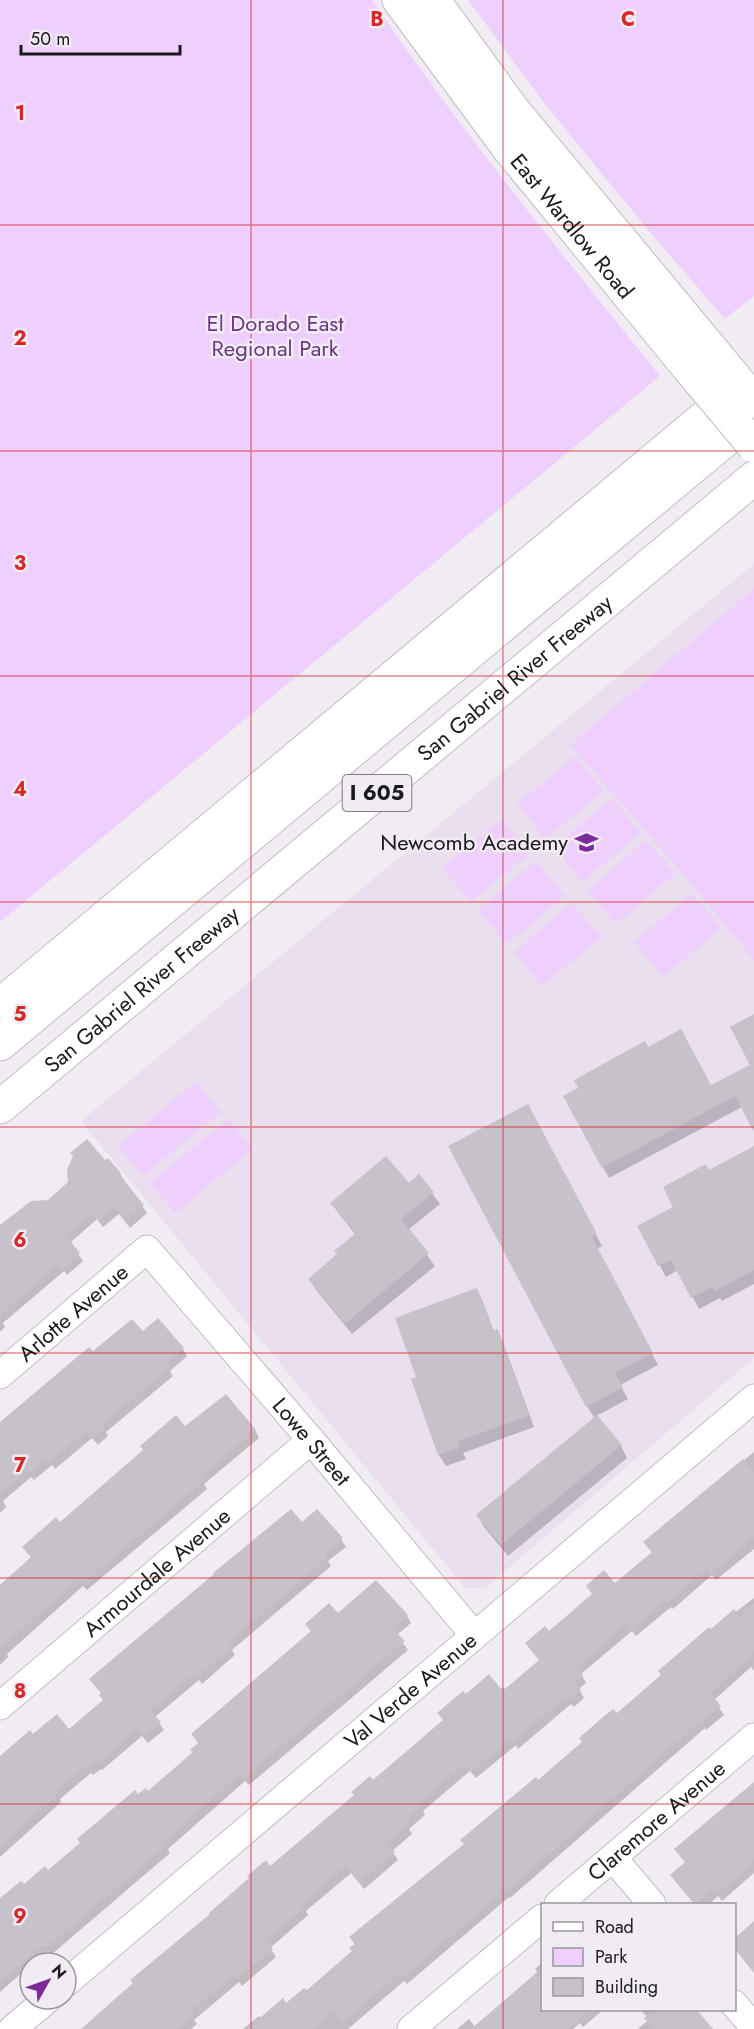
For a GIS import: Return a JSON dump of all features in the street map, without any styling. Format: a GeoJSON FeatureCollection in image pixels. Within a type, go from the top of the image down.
{"type":"FeatureCollection","features":[{"type":"Feature","properties":{"kind":"main road","name":"East Wardlow Road"},"geometry":{"type":"LineString","coordinates":[[399,0],[510,150],[700,358],[754,401]]}},
{"type":"Feature","properties":{"kind":"main road","name":"East Wardlow Road"},"geometry":{"type":"LineString","coordinates":[[433,0],[700,358],[754,446]]}},
{"type":"Feature","properties":{"kind":"main road"},"geometry":{"type":"LineString","coordinates":[[0,1005],[754,377]]}},
{"type":"Feature","properties":{"kind":"main road","name":"I 605"},"geometry":{"type":"LineString","coordinates":[[0,1044],[754,416]]}},
{"type":"Feature","properties":{"kind":"main road","name":"San Gabriel River Freeway"},"geometry":{"type":"LineString","coordinates":[[0,1107],[754,478]]}},
{"type":"Feature","properties":{"kind":"street","name":"Arlotte Avenue"},"geometry":{"type":"LineString","coordinates":[[0,1375],[147,1249]]}},
{"type":"Feature","properties":{"kind":"street","name":"Lowe Street"},"geometry":{"type":"LineString","coordinates":[[147,1249],[474,1635]]}},
{"type":"Feature","properties":{"kind":"street","name":"Val Verde Avenue"},"geometry":{"type":"LineString","coordinates":[[78,1973],[754,1398]]}},
{"type":"Feature","properties":{"kind":"street","name":"Armourdale Avenue"},"geometry":{"type":"LineString","coordinates":[[0,1706],[311,1440]]}},
{"type":"Feature","properties":{"kind":"street","name":"Claremore Avenue"},"geometry":{"type":"LineString","coordinates":[[560,1903],[754,1737]]}},
{"type":"Feature","properties":{"kind":"street"},"geometry":{"type":"LineString","coordinates":[[613,1858],[650,1903]]}},
{"type":"Feature","properties":{"kind":"street"},"geometry":{"type":"LineString","coordinates":[[411,2029],[541,1920]]}},
{"type":"Feature","properties":{"kind":"street"},"geometry":{"type":"LineString","coordinates":[[736,2005],[754,2027]]}},
{"type":"Feature","properties":{"kind":"street"},"geometry":{"type":"LineString","coordinates":[[12,2029],[34,2011]]}},
{"type":"Feature","properties":{"kind":"shaded area","name":"Newcomb Academy"},"geometry":{"type":"Polygon","coordinates":[[[754,564],[754,1358],[485,1588],[465,1588],[81,1121],[754,564]]]}},
{"type":"Feature","properties":{"kind":"green space","name":"El Dorado East Regional Park"},"geometry":{"type":"Polygon","coordinates":[[[0,0],[372,0],[476,144],[660,376],[0,922],[0,0]]]}},
{"type":"Feature","properties":{"kind":"green space"},"geometry":{"type":"Polygon","coordinates":[[[468,0],[754,0],[754,296],[725,319],[548,108],[468,0]]]}},
{"type":"Feature","properties":{"kind":"green space"},"geometry":{"type":"Polygon","coordinates":[[[754,589],[754,960],[678,868],[570,745],[754,589]]]}},
{"type":"Feature","properties":{"kind":"green space"},"geometry":{"type":"Polygon","coordinates":[[[575,756],[604,791],[545,839],[517,804],[575,756]]]}},
{"type":"Feature","properties":{"kind":"green space"},"geometry":{"type":"Polygon","coordinates":[[[612,799],[641,833],[582,882],[553,847],[612,799]]]}},
{"type":"Feature","properties":{"kind":"green space"},"geometry":{"type":"Polygon","coordinates":[[[502,819],[530,853],[471,902],[442,868],[502,819]]]}},
{"type":"Feature","properties":{"kind":"green space"},"geometry":{"type":"Polygon","coordinates":[[[646,840],[675,874],[616,924],[588,891],[646,840]]]}},
{"type":"Feature","properties":{"kind":"green space"},"geometry":{"type":"Polygon","coordinates":[[[536,861],[565,896],[507,944],[478,910],[536,861]]]}},
{"type":"Feature","properties":{"kind":"green space"},"geometry":{"type":"Polygon","coordinates":[[[692,893],[721,928],[663,977],[634,942],[692,893]]]}},
{"type":"Feature","properties":{"kind":"green space"},"geometry":{"type":"Polygon","coordinates":[[[572,903],[601,937],[542,986],[514,952],[572,903]]]}},
{"type":"Feature","properties":{"kind":"green space"},"geometry":{"type":"Polygon","coordinates":[[[196,1082],[221,1112],[143,1176],[118,1146],[196,1082]]]}},
{"type":"Feature","properties":{"kind":"green space"},"geometry":{"type":"Polygon","coordinates":[[[228,1119],[253,1149],[175,1213],[150,1183],[228,1119]]]}},
{"type":"Feature","properties":{"kind":"building"},"geometry":{"type":"Polygon","coordinates":[[[754,1014],[754,1132],[735,1096],[602,1168],[563,1096],[578,1088],[574,1080],[645,1041],[648,1047],[681,1029],[711,1085],[750,1065],[730,1027],[754,1014]]]}},
{"type":"Feature","properties":{"kind":"building"},"geometry":{"type":"Polygon","coordinates":[[[528,1104],[597,1234],[592,1237],[653,1353],[615,1373],[623,1387],[586,1407],[448,1146],[528,1104]]]}},
{"type":"Feature","properties":{"kind":"building"},"geometry":{"type":"Polygon","coordinates":[[[87,1139],[105,1160],[108,1158],[121,1173],[119,1175],[144,1205],[125,1221],[114,1207],[98,1221],[92,1213],[66,1236],[80,1253],[62,1269],[58,1265],[0,1315],[0,1225],[31,1201],[48,1200],[68,1182],[67,1170],[73,1156],[70,1153],[87,1139]]]}},
{"type":"Feature","properties":{"kind":"building"},"geometry":{"type":"Polygon","coordinates":[[[754,1146],[754,1270],[714,1291],[712,1287],[691,1298],[671,1260],[658,1266],[637,1226],[673,1207],[663,1187],[706,1164],[709,1170],[754,1146]]]}},
{"type":"Feature","properties":{"kind":"building"},"geometry":{"type":"Polygon","coordinates":[[[386,1156],[409,1183],[419,1174],[434,1192],[401,1219],[429,1253],[345,1324],[308,1279],[337,1254],[334,1251],[356,1233],[330,1203],[386,1156]]]}},
{"type":"Feature","properties":{"kind":"building"},"geometry":{"type":"Polygon","coordinates":[[[477,1288],[493,1330],[498,1329],[529,1416],[458,1441],[461,1447],[438,1455],[411,1379],[416,1377],[395,1318],[477,1288]]]}},
{"type":"Feature","properties":{"kind":"building"},"geometry":{"type":"Polygon","coordinates":[[[158,1318],[184,1348],[166,1363],[170,1367],[102,1425],[105,1428],[93,1439],[87,1431],[49,1462],[46,1459],[29,1474],[26,1471],[0,1493],[0,1422],[89,1347],[93,1351],[132,1319],[143,1331],[158,1318]]]}},
{"type":"Feature","properties":{"kind":"building"},"geometry":{"type":"Polygon","coordinates":[[[226,1394],[256,1430],[200,1477],[204,1481],[82,1584],[78,1579],[0,1649],[0,1585],[31,1557],[22,1547],[56,1517],[60,1522],[143,1450],[140,1446],[176,1415],[185,1426],[226,1394]]]}},
{"type":"Feature","properties":{"kind":"building"},"geometry":{"type":"Polygon","coordinates":[[[597,1415],[622,1445],[501,1545],[476,1515],[597,1415]]]}},
{"type":"Feature","properties":{"kind":"building"},"geometry":{"type":"Polygon","coordinates":[[[743,1459],[754,1472],[754,1537],[711,1573],[707,1569],[668,1602],[666,1600],[631,1630],[626,1624],[577,1667],[583,1675],[575,1682],[581,1690],[569,1700],[566,1697],[513,1742],[510,1739],[471,1772],[465,1764],[419,1803],[422,1806],[405,1821],[409,1825],[388,1843],[395,1852],[359,1882],[346,1866],[302,1903],[305,1907],[266,1941],[273,1949],[237,1979],[233,1975],[190,2012],[194,2016],[178,2029],[81,2029],[133,1983],[130,1980],[210,1914],[249,1878],[247,1876],[266,1860],[270,1866],[354,1795],[351,1792],[370,1776],[373,1780],[443,1720],[437,1713],[463,1691],[466,1694],[489,1674],[501,1689],[503,1687],[505,1689],[539,1660],[525,1643],[545,1626],[549,1631],[592,1594],[586,1586],[604,1570],[615,1583],[652,1552],[643,1542],[743,1459]]]}},
{"type":"Feature","properties":{"kind":"building"},"geometry":{"type":"Polygon","coordinates":[[[291,1509],[302,1522],[317,1509],[343,1538],[325,1553],[328,1557],[228,1643],[232,1647],[197,1677],[194,1674],[150,1710],[161,1722],[143,1737],[137,1730],[97,1764],[96,1762],[88,1769],[86,1766],[56,1791],[58,1794],[0,1846],[0,1756],[30,1730],[33,1734],[57,1714],[69,1729],[103,1700],[99,1695],[101,1693],[89,1679],[291,1509]]]}},
{"type":"Feature","properties":{"kind":"building"},"geometry":{"type":"Polygon","coordinates":[[[376,1580],[408,1615],[392,1628],[405,1641],[244,1778],[240,1774],[164,1841],[167,1845],[46,1948],[43,1945],[36,1951],[18,1951],[18,1966],[0,1981],[0,1898],[21,1881],[24,1884],[45,1866],[48,1870],[80,1843],[77,1839],[135,1790],[138,1794],[146,1788],[148,1791],[193,1752],[190,1750],[198,1743],[191,1734],[311,1631],[305,1624],[329,1603],[338,1613],[376,1580]]]}},
{"type":"Feature","properties":{"kind":"building"},"geometry":{"type":"Polygon","coordinates":[[[754,1603],[754,1653],[710,1693],[721,1706],[505,1892],[402,1978],[399,1974],[342,2023],[333,2012],[313,2029],[247,2029],[283,1998],[286,2003],[304,1988],[307,1990],[352,1951],[349,1948],[355,1944],[349,1937],[464,1844],[460,1840],[536,1777],[538,1780],[582,1742],[579,1738],[603,1717],[613,1709],[617,1713],[661,1675],[658,1671],[709,1627],[711,1629],[734,1609],[739,1616],[754,1603]]]}},
{"type":"Feature","properties":{"kind":"building"},"geometry":{"type":"Polygon","coordinates":[[[754,1782],[754,1861],[717,1895],[713,1890],[697,1903],[693,1903],[670,1875],[685,1862],[674,1849],[754,1782]]]}},
{"type":"Feature","properties":{"kind":"building"},"geometry":{"type":"Polygon","coordinates":[[[754,1921],[754,1973],[736,1950],[736,1937],[754,1921]]]}},
{"type":"Feature","properties":{"kind":"building"},"geometry":{"type":"Polygon","coordinates":[[[541,1969],[541,2011],[589,2011],[568,2029],[471,2029],[541,1969]]]}},
{"type":"Feature","properties":{"kind":"building"},"geometry":{"type":"Polygon","coordinates":[[[653,2011],[698,2011],[713,2029],[653,2029],[644,2018],[653,2011]]]}},
{"type":"Feature","properties":{"kind":"place","name":"Newcomb Academy"},"geometry":{"type":"Point","coordinates":[586,842]}}]}
